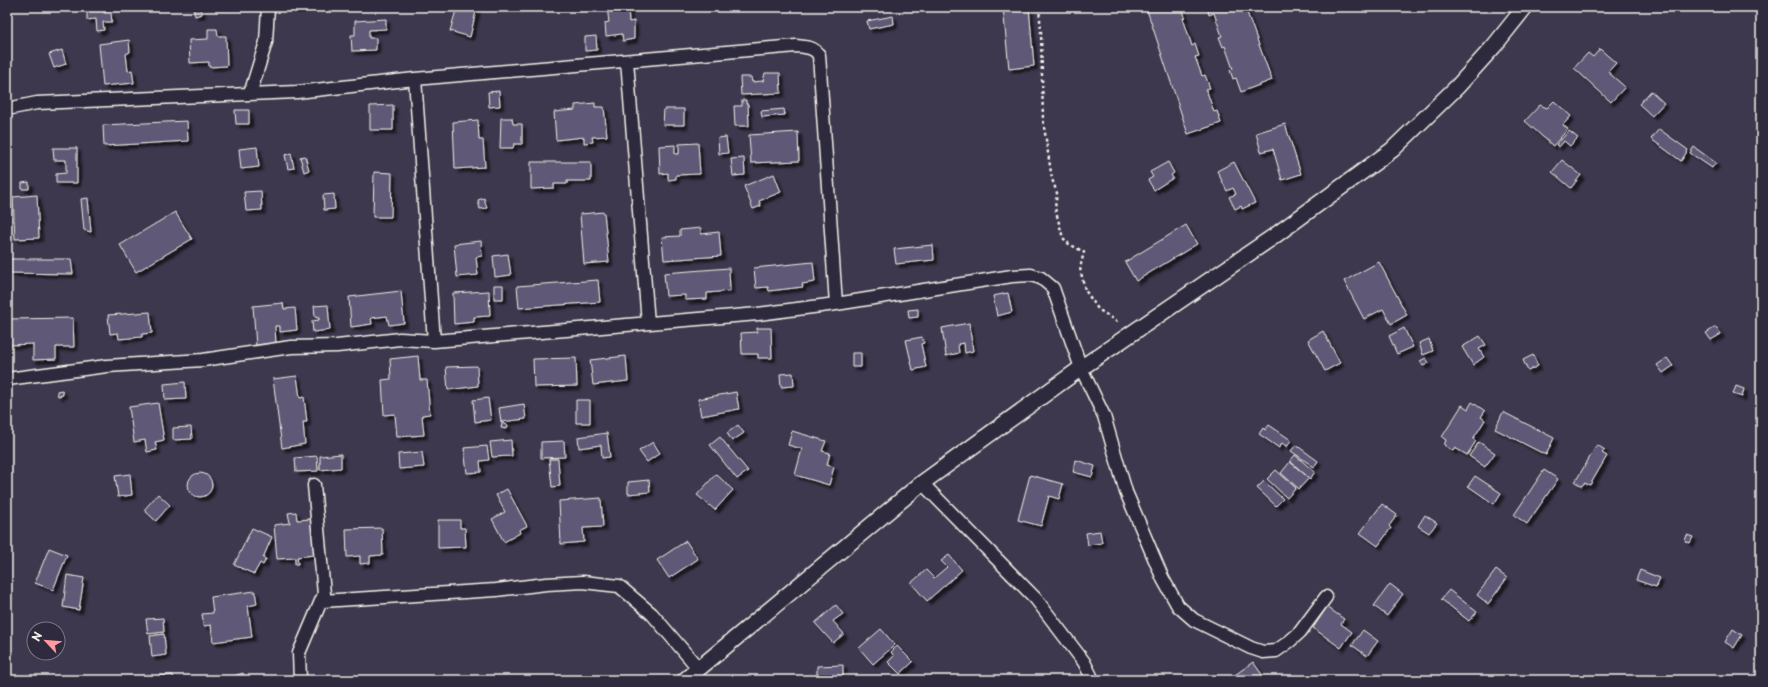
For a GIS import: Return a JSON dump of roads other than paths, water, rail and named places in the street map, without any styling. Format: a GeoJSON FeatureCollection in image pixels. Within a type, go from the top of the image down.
{"type":"FeatureCollection","features":[{"type":"Feature","properties":{"kind":"street"},"geometry":{"type":"LineString","coordinates":[[250,94],[266,42],[268,7]]}},
{"type":"Feature","properties":{"kind":"street"},"geometry":{"type":"LineString","coordinates":[[685,680],[922,483],[1134,330],[1273,237],[1392,150],[1463,80],[1494,46],[1525,7]]}},
{"type":"Feature","properties":{"kind":"street"},"geometry":{"type":"LineString","coordinates":[[7,109],[37,103],[297,92],[415,79],[796,46],[814,49],[819,55],[836,304]]}},
{"type":"Feature","properties":{"kind":"street"},"geometry":{"type":"LineString","coordinates":[[627,61],[648,323]]}},
{"type":"Feature","properties":{"kind":"street"},"geometry":{"type":"LineString","coordinates":[[415,79],[434,341]]}},
{"type":"Feature","properties":{"kind":"street"},"geometry":{"type":"LineString","coordinates":[[7,379],[107,366],[202,360],[291,347],[336,346],[400,339],[434,341],[758,314],[836,304],[1012,276],[1035,276],[1041,278],[1053,288],[1081,368],[1104,416],[1126,492],[1163,579],[1178,606],[1194,620],[1251,648],[1263,652],[1276,651],[1300,632],[1326,597]]}},
{"type":"Feature","properties":{"kind":"street"},"geometry":{"type":"LineString","coordinates":[[922,483],[1036,599],[1084,662],[1093,680]]}},
{"type":"Feature","properties":{"kind":"street"},"geometry":{"type":"LineString","coordinates":[[300,680],[299,653],[324,594],[314,485]]}},
{"type":"Feature","properties":{"kind":"street"},"geometry":{"type":"LineString","coordinates":[[322,601],[496,590],[546,584],[583,582],[619,586],[652,614],[699,668]]}}]}
